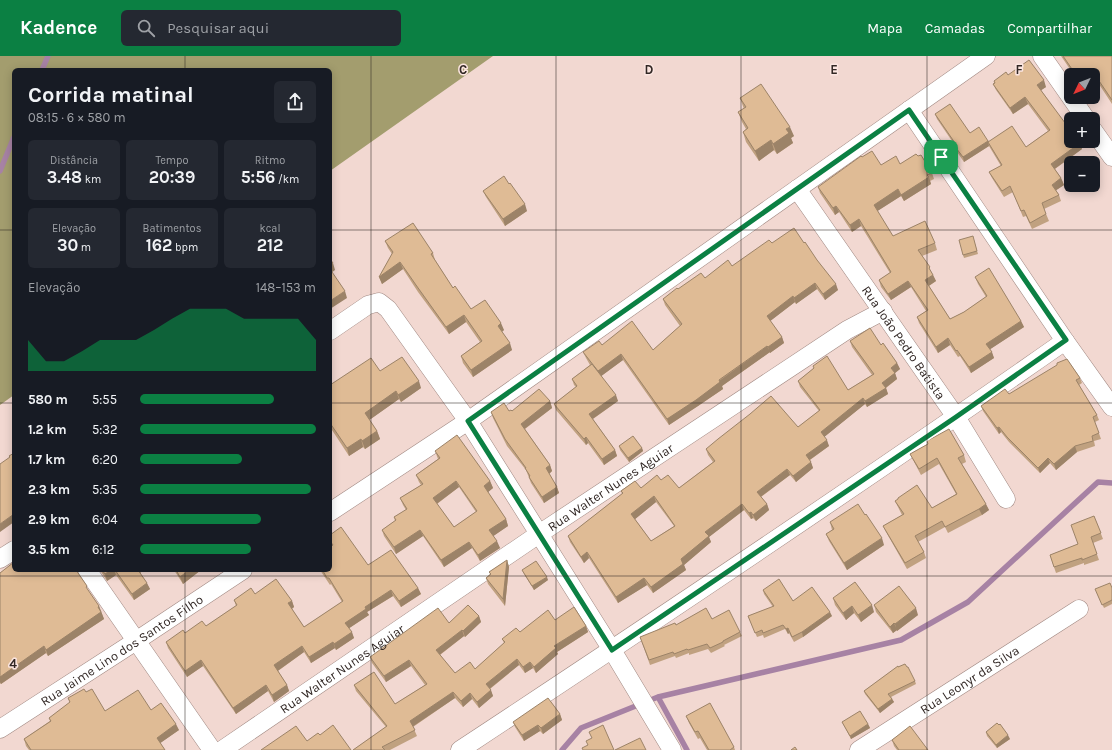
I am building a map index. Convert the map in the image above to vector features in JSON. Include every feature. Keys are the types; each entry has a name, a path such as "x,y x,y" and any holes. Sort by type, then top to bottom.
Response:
{"street":[{"path":"332,511 468,421 986,56"},
{"path":"1042,56 1081,112"},
{"path":"909,110 1112,407"},
{"path":"1100,140 1112,157"},
{"name":"Rua João Pedro Batista","path":"797,189 956,417 1006,499"},
{"path":"332,330 368,305 379,302 388,308 468,421 612,650 672,750"},
{"name":"Rua Walter Nunes Aguiar","path":"222,750 539,534 848,330 883,311"},
{"path":"460,750 612,650 956,417 1066,340"},
{"path":"0,559 12,551"},
{"path":"88,572 212,750"},
{"name":"Rua Jaime Lino dos Santos Filho","path":"0,729 240,572"},
{"name":"Rua Leonyr da Silva","path":"859,750 1079,609"}],"shaded area":[{"path":"0,56 493,56 332,170 332,68 12,68 12,396 0,405"}],"building":[{"path":"1063,56 1112,56 1112,100 1100,82 1100,68 1071,68"},
{"path":"1029,60 1044,80 1037,85 1064,122 1064,148 1073,148 1051,164 1061,178 1052,185 1059,195 1042,203 1046,214 1030,223 1024,210 1021,211 1010,186 1002,191 989,172 1002,165 988,142 1012,126 1026,147 1050,130 1025,97 1010,108 993,84 995,83 994,81 1006,72 1008,75"},
{"path":"761,84 790,127 786,129 789,133 773,144 771,140 755,151 743,132 748,128 738,112 746,107 740,98"},
{"path":"950,104 970,133 979,127 988,141 963,157 953,144 955,143 935,114"},
{"path":"872,151 881,165 896,156 900,164 916,154 918,156 921,155 932,173 927,175 929,177 901,195 898,189 874,205 893,236 925,221 935,243 918,250 930,267 929,268 933,275 925,280 950,319 964,312 987,296 975,277 989,268 1021,321 986,344 992,352 969,367 948,338 936,347 917,317 928,310 908,281 888,294 879,280 891,272 859,219 850,225 836,206 833,208 818,187 861,156 862,157"},
{"path":"504,176 525,204 503,219 483,191"},
{"path":"413,223 433,253 431,254 453,288 455,286 471,309 485,300 501,323 498,326 510,343 471,370 461,356 482,341 464,315 446,327 400,262 379,277 393,252 385,241"},
{"path":"794,228 836,284 823,294 815,283 794,298 793,296 767,316 782,337 719,380 720,382 696,400 667,419 621,354 598,371 583,352 599,341 602,345 632,321 653,350 682,324 663,299 701,273 705,278 728,260 732,266 769,240 772,243"},
{"path":"973,236 977,251 963,255 959,240"},
{"path":"332,272 345,291 332,300"},
{"path":"870,328 881,345 883,343 897,363 891,368 895,373 882,383 886,388 865,401 863,398 821,432 827,440 806,455 811,462 793,476 787,469 757,492 767,504 753,515 751,512 749,513 742,504 705,532 709,536 681,559 683,564 651,587 644,578 616,597 587,552 581,557 568,536 623,493 621,491 635,481 641,488 657,475 661,480 668,475 679,488 715,461 706,449 771,396 798,427 820,410 798,381 814,368 813,366 827,356 848,390 874,374 850,341","holes":["654,496 675,526 651,541 631,514"]},
{"path":"402,357 419,381 398,395 396,391 365,413 377,431 362,441 361,439 347,448 332,426 332,384 371,358 380,371"},
{"path":"1067,359 1080,378 1076,380 1097,415 1093,417 1099,433 1092,436 1093,441 1075,446 1054,464 1048,458 1038,468 999,427 997,428 981,406 1005,389 1009,394 1057,365 1057,363"},
{"path":"592,364 616,395 589,414 615,450 602,459 586,437 584,439 554,404 577,386 572,379"},
{"path":"539,389 550,401 521,424 550,465 546,468 557,487 542,497 529,477 530,476 526,468 505,439 491,412 504,403 509,411 512,411"},
{"path":"949,429 964,455 958,458 986,504 945,527 942,521 915,536 924,552 905,563 883,526 904,514 895,501 917,485 932,508 957,494 937,458 919,469 910,454 928,444 927,441"},
{"path":"457,435 490,481 484,486 506,519 489,530 497,541 478,555 469,542 441,560 420,530 394,547 382,530 396,520 394,517 407,509 400,498 423,484 416,475 440,458 435,451","holes":["456,481 477,511 454,527 433,498"]},
{"path":"633,436 642,448 628,458 619,446"},
{"path":"12,454 12,515 0,524 0,464 10,457 9,456"},
{"path":"858,504 882,538 844,563 826,534 834,529 830,522"},
{"path":"1094,516 1101,533 1091,537 1097,554 1082,560 1082,558 1054,567 1050,555 1078,544 1071,525"},
{"path":"341,527 368,565 391,550 418,588 399,601 391,590 365,607 366,609 345,623 352,632 334,644 333,642 309,657 302,646 274,665 287,685 272,695 266,685 233,708 201,660 185,671 166,642 183,630 185,633 202,621 206,626 237,605 234,600 251,588 255,594 276,579 292,601 288,603 304,627 343,601 324,572 332,572 332,534"},
{"path":"507,560 503,599 486,578 491,574 489,572"},
{"path":"536,561 547,577 532,586 522,570"},
{"path":"12,564 12,572 77,572 99,606 98,607 101,612 46,650 44,646 0,677 0,573"},
{"path":"116,572 139,572 147,583 132,594"},
{"path":"177,572 186,572 180,577"},
{"path":"779,579 793,601 812,587 830,612 802,632 792,637 788,628 786,629 783,625 763,633 762,630 755,633 748,616 774,606 763,590"},
{"path":"855,582 872,605 858,615 852,606 843,613 833,598"},
{"path":"1110,583 1112,588 1112,600 1102,605 1095,589"},
{"path":"899,586 916,608 890,627 874,605"},
{"path":"468,605 479,616 463,631 462,630 436,650 455,673 470,662 475,669 505,642 502,639 516,628 520,632 548,610 555,620 574,607 586,626 554,646 556,648 534,667 530,662 523,667 517,659 486,684 491,690 477,702 470,693 461,701 453,692 410,721 415,730 382,747 385,750 353,750 387,726 354,685 374,672 395,704 427,684 409,660 384,676 370,657 438,608 449,623"},
{"path":"706,608 712,619 729,610 740,632 710,648 707,644 674,654 673,652 649,660 640,637 675,623 676,625"},
{"path":"905,664 915,681 888,694 892,699 878,709 864,691 898,666"},
{"path":"84,689 86,692 92,689 105,711 138,690 151,710 161,703 176,724 157,738 165,750 31,750 24,739 51,721 49,718 70,702 68,698"},
{"path":"548,698 560,714 541,728 538,725 522,735 513,722"},
{"path":"710,703 734,747 730,750 709,750 698,731 695,732 686,716"},
{"path":"860,711 868,724 850,736 842,722"},
{"path":"997,723 999,725 1000,724 1008,735 996,745 986,732"},
{"path":"333,725 351,750 261,750 296,726 307,741 318,733 320,735"},
{"path":"603,725 614,750 583,750 582,748 588,745 586,741 592,738 589,732"},
{"path":"910,726 928,750 899,750 892,740"},
{"path":"640,738 646,750 615,750"}],"waterway":[{"path":"43,68 48,56"},
{"path":"0,171 12,142"},
{"path":"562,750 581,728 658,697 901,640 968,602 1098,482 1112,483"},
{"path":"658,697 687,750"}],"route":[{"path":"909,110 941,157 1066,340 956,417 612,650 468,421 909,110"}]}
